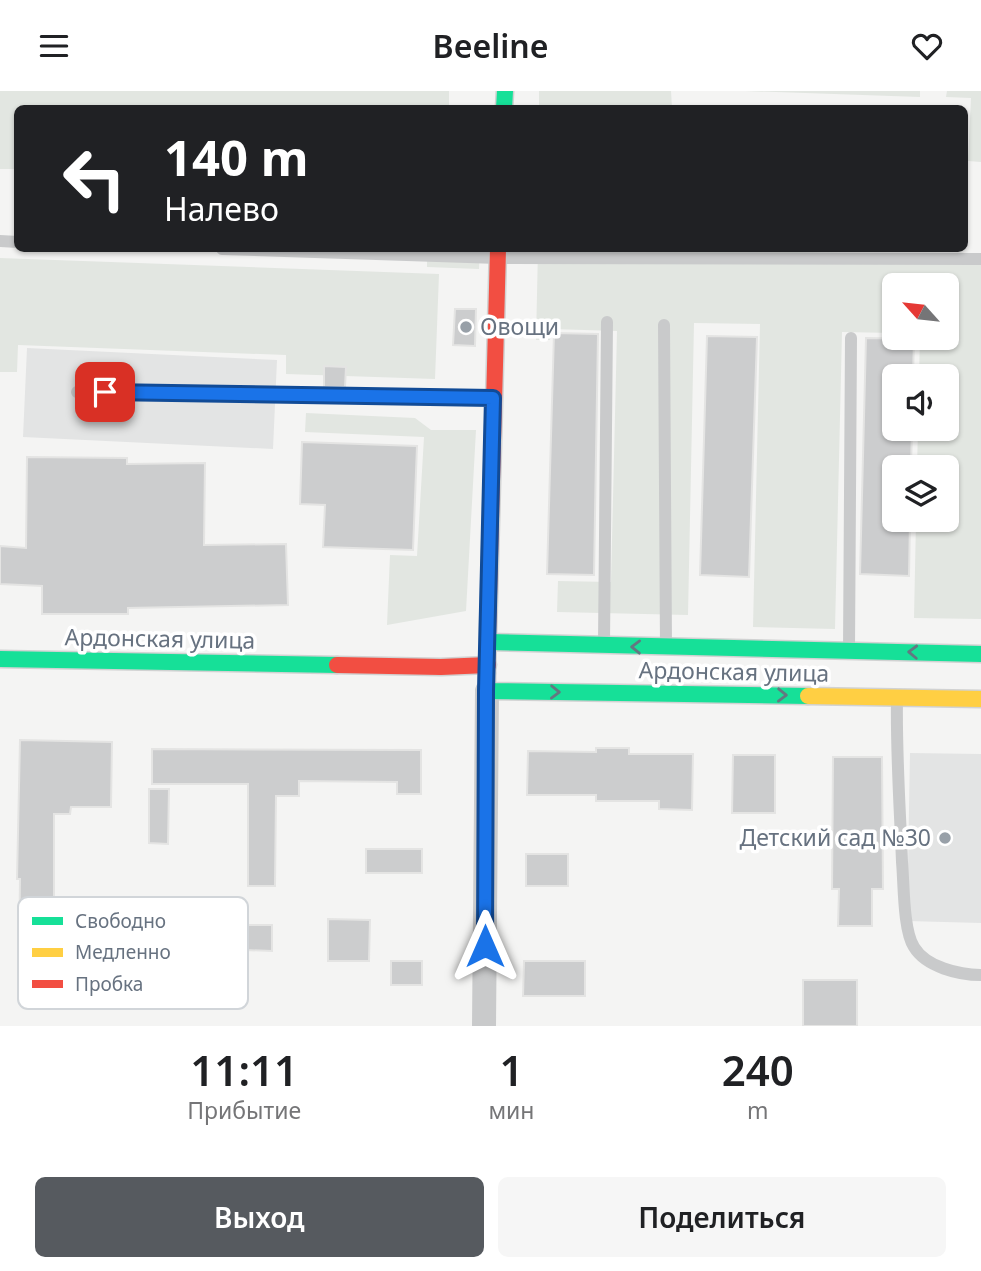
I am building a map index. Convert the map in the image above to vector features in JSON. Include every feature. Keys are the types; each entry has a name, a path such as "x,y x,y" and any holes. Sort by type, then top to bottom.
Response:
{"street":[{"path":"484,1026 486,691 498,253"},
{"name":"Ардонская улица","path":"489,642 981,654"},
{"name":"Ардонская улица","path":"0,659 441,667 488,665"},
{"name":"Ардонская улица","path":"486,691 981,699"}],"lane":[{"path":"429,252 981,259"},
{"path":"604,646 607,322"},
{"path":"664,325 666,647"},
{"path":"849,650 851,338"},
{"path":"77,392 493,398"},
{"path":"897,697 896,743 905,908 912,945 926,962 981,975"}],"shaded area":[{"path":"0,91 449,91 449,105 14,105 14,169 0,169"},
{"path":"539,91 671,91 672,105 539,105"},
{"path":"745,91 920,91 920,97"},
{"path":"947,91 981,91 981,162 968,161 971,98 946,97"},
{"path":"427,252 480,252 479,269 427,267"},
{"path":"538,252 796,252 981,256 981,619 914,618 916,532 959,532 959,455 917,455 918,441 959,441 959,364 919,364 920,350 959,350 959,273 882,273 882,333 842,332 835,629 753,627 760,324 694,323 688,615 557,612 558,581 611,582 617,331 551,329 550,340 536,340"},
{"path":"0,258 439,274 435,379 286,374 286,355 18,345 17,372 0,372"},
{"path":"27,348 277,360 273,449 23,437"},
{"path":"306,413 415,418 431,430 476,430 466,611 387,625 390,555 417,556 424,437 305,432"},
{"name":"Детский сад №30","path":"910,753 981,754 981,923 907,921"}],"building":[{"name":"Овощи","path":"455,309 476,309 475,346 453,345"},
{"path":"554,333 598,334 594,575 547,574"},
{"path":"707,336 757,337 749,577 700,575"},
{"path":"866,338 882,338 882,350 914,350 913,364 882,364 882,441 912,441 911,455 882,455 882,532 910,532 909,576 860,574"},
{"path":"324,366 346,367 345,387 324,387"},
{"path":"302,442 417,446 413,550 323,547 325,505 300,504"},
{"path":"27,457 127,458 127,464 205,463 204,545 286,544 288,605 128,608 128,614 42,614 42,586 0,584 0,546 26,548"},
{"path":"20,740 112,742 111,807 71,807 70,814 54,814 54,897 20,897 20,879 17,879"},
{"path":"596,748 629,748 629,754 693,754 692,810 659,809 659,801 596,801 596,795 527,795 528,751 596,752"},
{"path":"152,749 421,750 421,794 397,794 397,782 299,781 299,796 276,796 275,886 248,886 248,784 152,784"},
{"path":"733,755 775,755 775,813 732,813"},
{"path":"833,757 882,757 883,889 872,889 872,926 838,926 839,889 832,889"},
{"path":"149,789 169,789 168,844 149,843"},
{"path":"366,849 422,849 422,873 366,873"},
{"path":"526,854 568,854 568,886 526,886"},
{"path":"328,919 370,920 369,961 328,961"},
{"path":"248,925 272,925 272,951 248,950"},
{"path":"391,961 422,961 422,985 391,985"},
{"path":"524,961 585,961 585,996 523,996"},
{"path":"803,980 857,980 857,1026 803,1026"}],"traffic: fast":[{"path":"504,105 505,91"},
{"path":"489,642 981,654"},
{"path":"0,659 337,665"},
{"path":"487,673 487,691 808,696"}],"traffic: slow":[{"path":"808,696 981,699"}],"traffic: jam":[{"path":"487,673 498,252"},
{"path":"337,665 488,665"}],"place":[{"name":"Овощи","path":"466,327"},
{"name":"Детский сад №30","path":"945,838"}],"route":[{"path":"105,392 493,398 486,691 485,946"}]}
